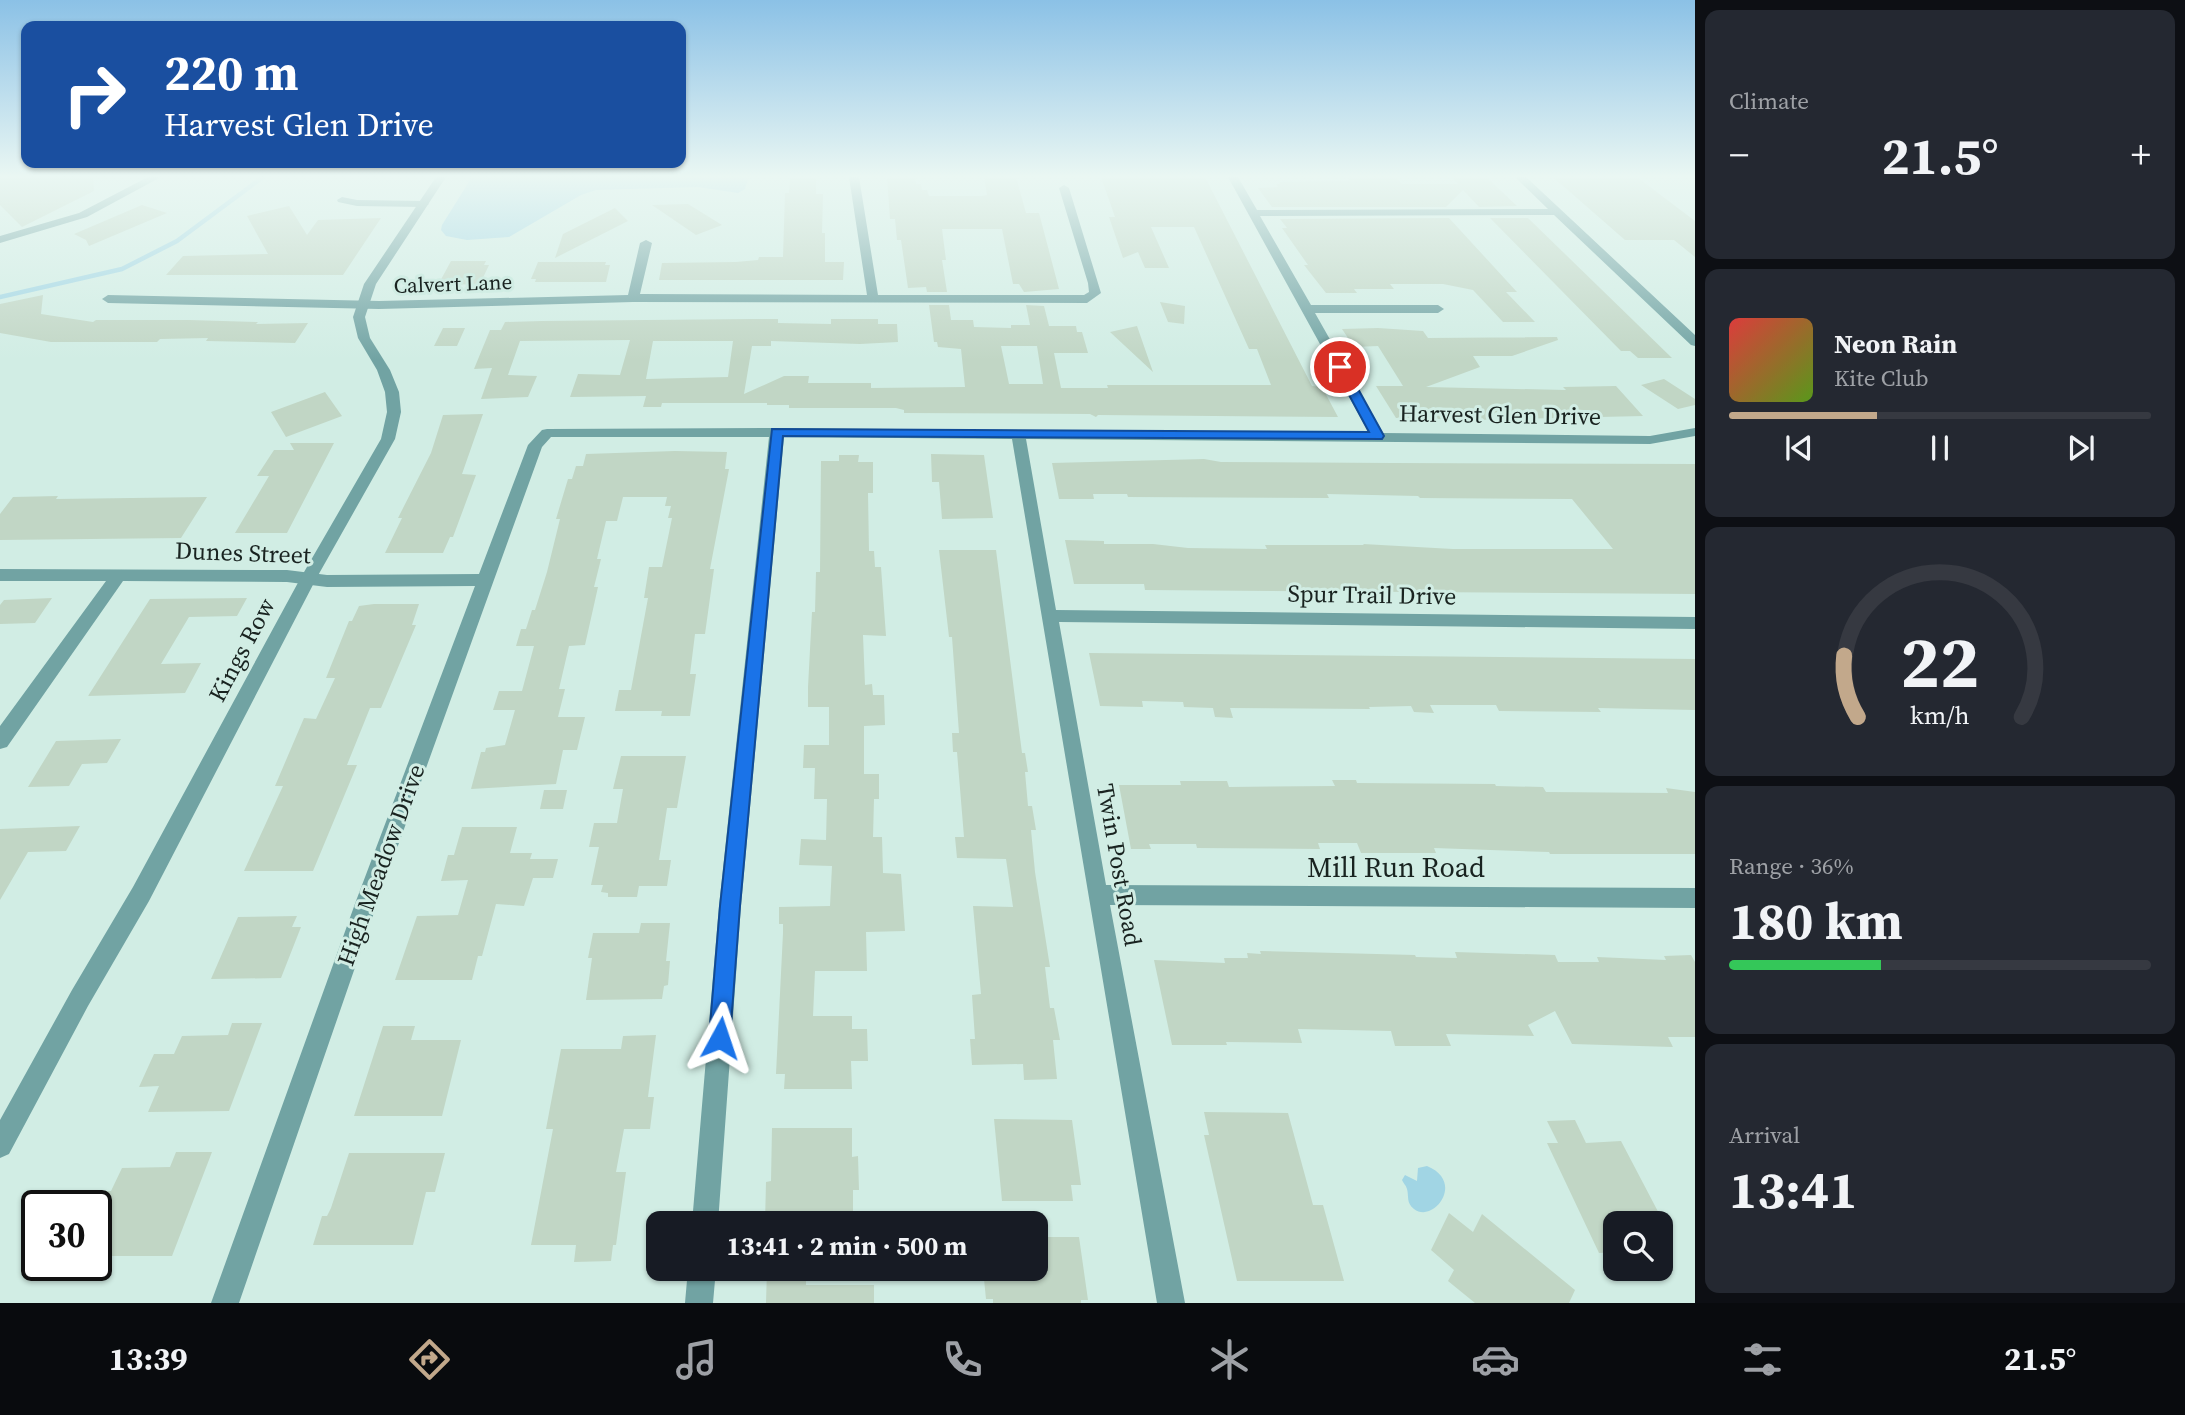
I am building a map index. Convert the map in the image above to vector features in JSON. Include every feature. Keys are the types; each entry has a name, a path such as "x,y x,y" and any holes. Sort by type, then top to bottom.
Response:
{"street":[{"path":"360,304 401,238"},
{"path":"864,238 873,298"},
{"name":"Calvert Lane","path":"108,299 360,304 633,298 1092,297 1094,283 1080,238"},
{"path":"1267,238 1378,436"},
{"path":"1584,238 1695,342"},
{"path":"633,298 646,243"},
{"name":"Kings Row","path":"0,1145 141,894 308,579 382,451 391,429 394,407 391,387 360,334 360,304"},
{"path":"1307,309 1438,309"},
{"name":"Harvest Glen Drive","path":"547,433 567,430 1650,440 1695,432"},
{"path":"706,1211 731,893 777,432"},
{"name":"High Meadow Drive","path":"225,1303 367,901 485,580 535,445 547,433"},
{"name":"Twin Post Road","path":"1018,435 1171,1303"},
{"name":"Dunes Street","path":"0,575 287,576 327,581 485,580"},
{"path":"0,741 119,575"},
{"name":"Spur Trail Drive","path":"1048,616 1695,623"},
{"name":"Mill Run Road","path":"1097,895 1695,898"},
{"path":"699,1303 701,1281"}],"water":[{"path":"455,238 498,238 467,240"},
{"path":"1427,1166 1438,1173 1444,1182 1445,1191 1437,1206 1422,1212 1410,1204 1402,1180 1405,1175 1417,1181 1418,1168"}],"building":[{"path":"82,238 108,238 89,246"},
{"path":"259,238 368,238 343,275 166,275 183,256 268,254"},
{"path":"562,238 595,238 555,258"},
{"path":"784,238 825,238 825,262 844,262 843,280 659,280 662,263 736,262 758,260 759,257 783,257"},
{"path":"897,238 943,238 946,260 942,260 947,292 927,292 926,287 908,288 901,240"},
{"path":"1004,238 1046,238 1059,289 1024,292 1019,284 1013,284"},
{"path":"1116,238 1156,238 1169,268 1145,268 1138,252 1123,258"},
{"path":"1199,238 1236,238 1312,386 1322,387 1338,417 1096,417 1090,414 904,413 904,410 896,408 789,408 789,405 767,403 662,403 661,407 643,407 646,396 570,397 578,374 620,375 630,340 520,341 508,375 537,376 528,397 481,399 492,368 474,369 490,330 501,330 505,322 778,319 778,323 831,324 831,319 878,319 878,324 897,324 898,342 860,344 771,341 771,346 752,346 744,394 784,376 809,376 808,383 871,383 871,388 965,387 961,349 938,347 937,342 934,342 929,305 949,305 951,320 973,320 974,327 1011,328 1011,325 1030,325 1026,305 1044,306 1049,326 1076,326 1077,332 1082,332 1088,353 1054,353 1061,388 1108,388 1107,385 1271,385 1257,349 1249,349","holes":["653,341 733,341 728,377 646,379","1001,346 1037,346 1043,384 1009,384"]},
{"path":"1289,238 1467,238 1517,292 1506,292 1535,322 1503,322 1473,290 1443,284 1390,284 1394,289 1354,289 1357,293 1326,293 1304,265 1308,265"},
{"path":"1510,238 1548,238 1672,358 1638,358 1630,351 1621,351"},
{"path":"1622,238 1695,238 1695,257 1674,240"},
{"path":"451,261 486,261 484,265 489,265 480,284 438,285"},
{"path":"538,262 606,262 605,265 610,265 606,282 535,282 536,279 531,279"},
{"path":"43,295 41,314 93,322 189,320 258,322 256,324 308,323 295,343 206,341 208,338 160,339 157,342 51,342 0,333 0,304"},
{"path":"1160,302 1185,306 1184,324 1168,322"},
{"path":"1137,326 1153,372 1110,332"},
{"path":"443,328 465,328 457,346 434,346"},
{"path":"1342,329 1423,331 1428,338 1557,337 1558,340 1512,356 1473,356 1480,367 1426,387 1566,390 1563,387 1616,386 1643,416 1474,420 1396,418 1376,386 1403,386 1378,346 1354,347"},
{"path":"1664,379 1695,399 1695,405 1678,409 1641,385"},
{"path":"325,392 342,416 286,437 271,412"},
{"path":"483,414 462,474 476,475 453,537 450,537 443,553 385,553 402,518 398,518 431,453 443,415"},
{"path":"290,443 334,443 287,533 235,533 269,476 257,476 274,450 294,450"},
{"path":"727,452 725,469 729,469 710,569 714,569 705,634 695,634 690,674 696,674 690,716 661,716 662,711 615,711 619,690 631,690 648,598 644,598 649,567 662,567 672,518 668,518 671,506 665,506 667,497 623,497 617,521 606,521 597,559 601,559 594,587 598,587 585,645 569,646 559,689 565,689 558,717 585,717 577,750 563,750 556,784 471,789 481,752 485,752 486,748 505,745 515,710 493,710 499,691 522,691 534,646 516,646 521,629 526,629 532,610 535,610 547,572 560,519 556,519 568,479 572,479 576,466 583,466 586,454"},
{"path":"931,454 984,455 993,518 942,519 939,482 932,482"},
{"path":"839,455 859,455 858,462 873,462 873,493 868,493 869,551 874,551 875,567 881,567 886,636 863,635 865,685 872,684 873,695 884,695 885,725 864,726 864,774 879,774 879,799 874,799 873,837 882,837 883,873 901,874 905,931 866,932 867,971 815,971 813,1016 852,1016 852,1029 867,1029 868,1061 851,1061 852,1089 784,1089 785,1074 776,1074 783,933 783,924 779,924 779,907 830,906 832,866 799,865 801,839 826,840 827,799 814,799 815,768 803,768 804,745 829,745 829,707 808,707 808,687 816,572 820,572 821,461 839,461"},
{"path":"1204,459 1221,462 1695,464 1695,594 1145,590 1144,584 1074,584 1065,540 1188,548 1267,549 1265,545 1363,544 1453,549 1613,549 1572,499 1420,498 1327,494 1329,498 1128,497 1127,494 1093,494 1094,499 1059,499 1052,463"},
{"path":"58,496 56,499 207,497 181,538 0,540 0,514 13,497"},
{"path":"939,550 996,550 1022,753 1025,753 1028,772 1025,772 1028,806 1032,806 1036,830 1031,830 1035,872 1050,967 1045,967 1050,1008 1054,1008 1060,1040 1053,1040 1057,1079 1024,1080 1023,1064 972,1065 970,1039 975,1039 972,995 981,994 973,906 1013,907 1006,859 957,858 955,837 964,837 957,752 953,752 952,733 959,733 952,637 949,637"},
{"path":"52,598 35,623 0,624 0,605 4,600"},
{"path":"247,598 237,616 189,617 161,664 201,663 185,693 88,696 150,599"},
{"path":"419,604 412,625 416,625 381,708 370,708 347,765 357,765 313,871 244,871 283,786 275,786 304,718 316,719 335,678 326,678 349,621 352,621 359,606"},
{"path":"1089,653 1695,659 1695,710 1598,708 1601,712 1499,711 1496,705 1430,705 1434,713 1414,712 1411,706 1369,707 1370,709 1230,708 1233,718 1215,717 1213,708 1184,707 1183,702 1142,701 1143,707 1100,706"},
{"path":"121,739 107,763 82,764 69,786 28,787 56,741"},
{"path":"621,756 686,756 677,808 667,808 659,860 671,860 667,886 639,886 637,897 608,897 608,893 601,892 603,885 591,885 599,847 589,847 594,823 617,823 623,789 613,789"},
{"path":"1332,780 1356,780 1357,783 1495,784 1543,787 1546,792 1668,793 1666,788 1695,792 1695,854 1550,854 1434,848 1436,853 1361,853 1357,843 1318,843 1320,849 1197,848 1196,844 1149,844 1151,849 1131,849 1119,785 1181,785 1180,781 1227,781 1229,787 1335,786"},
{"path":"544,790 567,790 563,809 540,809"},
{"path":"80,826 66,851 28,852 0,900 0,829"},
{"path":"462,827 517,827 510,853 532,853 530,859 558,859 553,878 533,878 524,906 496,904 482,956 478,956 472,980 395,980 417,916 458,915 468,880 441,881 448,855 454,855"},
{"path":"297,916 292,927 301,927 281,978 211,979 238,917"},
{"path":"641,923 670,923 666,961 670,961 668,985 664,986 662,999 586,1000 592,958 588,958 593,933 639,933"},
{"path":"1260,951 1457,958 1455,952 1555,955 1558,962 1599,962 1597,957 1666,960 1664,956 1691,955 1695,962 1695,1037 1668,1037 1673,1047 1572,1044 1555,1011 1528,1025 1534,1036 1446,1034 1451,1046 1395,1046 1391,1031 1298,1029 1302,1043 1226,1042 1227,1045 1172,1045 1154,960 1225,963 1224,958 1248,958 1247,953 1261,954"},
{"path":"232,1023 262,1023 229,1111 148,1112 159,1086 139,1087 154,1054 174,1054 182,1036 228,1035"},
{"path":"383,1026 415,1026 411,1040 461,1040 442,1116 354,1116"},
{"path":"656,1035 648,1097 654,1097 650,1129 624,1129 616,1172 626,1172 616,1245 613,1245 611,1261 574,1262 576,1245 531,1245 553,1129 546,1129 561,1049 621,1049 623,1036"},
{"path":"1204,1112 1288,1113 1313,1205 1323,1205 1344,1281 1237,1281 1204,1135 1209,1135"},
{"path":"994,1119 1072,1120 1081,1185 1071,1185 1073,1201 1002,1201"},
{"path":"1575,1120 1586,1143 1621,1141 1658,1211 1603,1211 1603,1253 1599,1253 1547,1143 1558,1143 1547,1121"},
{"path":"772,1128 852,1128 852,1157 858,1156 859,1190 853,1190 853,1211 765,1211 766,1182 771,1181"},
{"path":"176,1152 212,1152 172,1256 112,1256 111,1190 122,1168 170,1167"},
{"path":"349,1153 445,1153 435,1192 426,1192 413,1245 313,1245 322,1216 327,1216 331,1208"},
{"path":"1449,1213 1473,1232 1482,1214 1575,1290 1569,1303 1475,1303 1448,1281 1454,1270 1431,1250"},
{"path":"1048,1237 1079,1237 1088,1300 1081,1300 1081,1303 993,1303 993,1299 986,1299 984,1281 1048,1281"},
{"path":"767,1281 806,1281 806,1285 874,1285 874,1303 766,1303"}],"waterway":[{"path":"0,297 122,269 181,238"}],"route":[{"path":"720,1038 730,906 777,432 1378,436 1340,367"}]}
